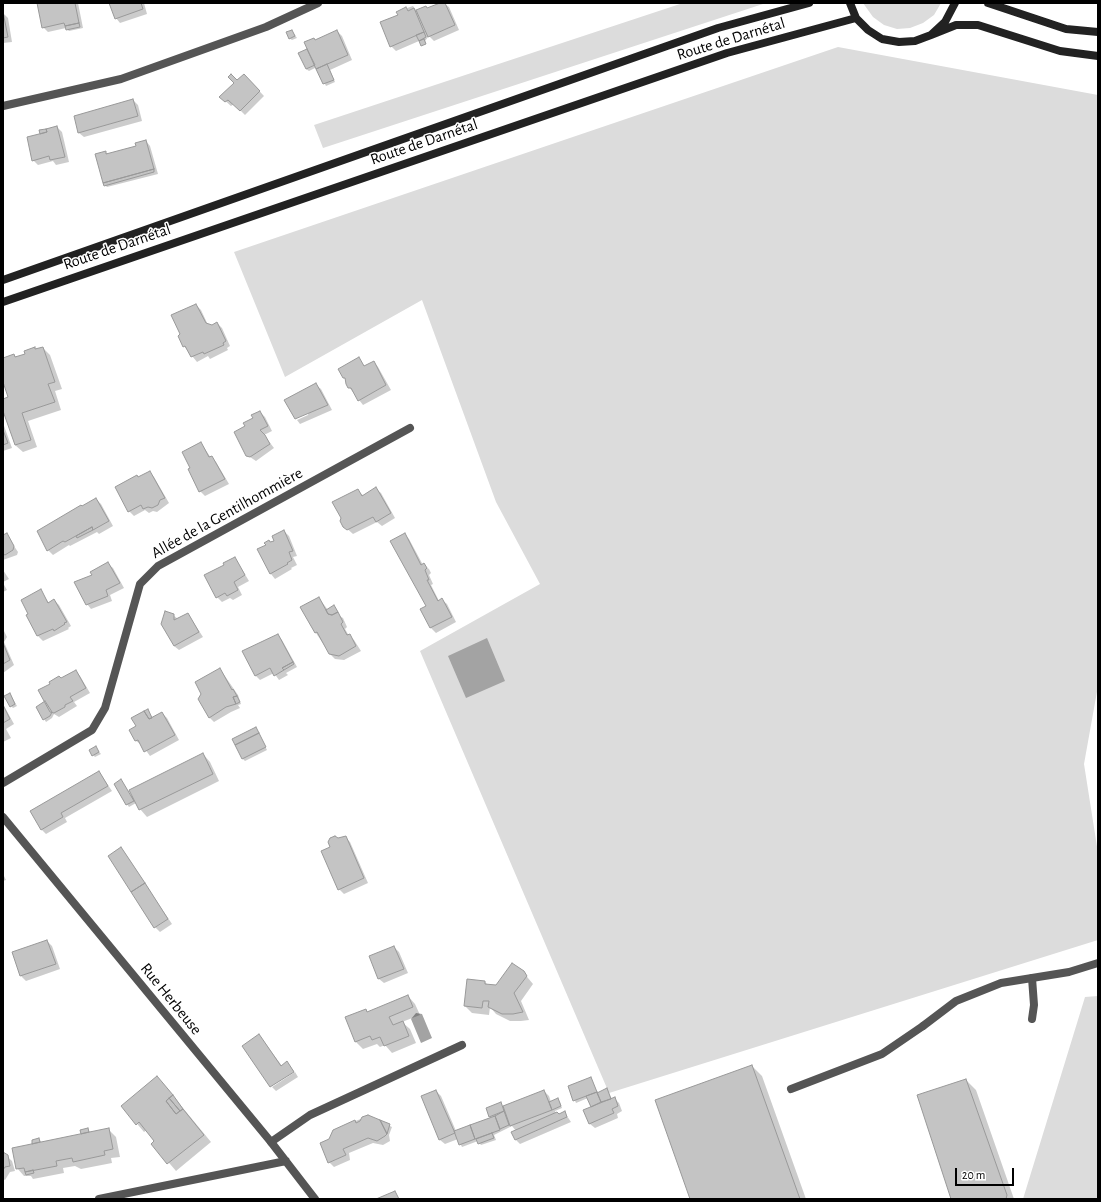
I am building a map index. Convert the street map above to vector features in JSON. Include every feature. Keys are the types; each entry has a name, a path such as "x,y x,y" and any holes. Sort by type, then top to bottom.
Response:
{"main road":[{"name":"Route de Darnétal","path":"3,280 718,28 809,3"},
{"path":"850,3 856,18 868,30 888,40 898,42 915,41 956,25 978,25 1060,51 1098,56"},
{"path":"931,34 945,22 955,3"},
{"path":"988,3 1066,29 1098,32"},
{"name":"Route de Darnétal","path":"3,302 726,53 856,18"}],"street":[{"path":"3,106 121,79 266,27 318,3"},
{"name":"Allée de la Gentilhommière","path":"3,783 92,730 105,708 140,584 158,566 410,428"},
{"name":"Rue Herbeuse","path":"3,817 271,1142 315,1199"},
{"path":"791,1089 882,1054 956,1001 1001,983 1069,972 1098,963"},
{"path":"1032,978 1034,1005 1032,1019"},
{"path":"271,1142 310,1115 462,1045"},
{"path":"99,1199 286,1161"}],"shaded area":[{"path":"683,3 766,3 323,148 314,125"},
{"path":"863,3 941,3 934,15 923,23 910,28 897,29 884,25 873,17"},
{"path":"838,47 1098,95 1098,686 1084,764 1098,853 1098,940 609,1093 420,651 540,584 496,502 422,300 285,377 234,252"},
{"path":"487,638 505,681 466,698 448,656"},
{"path":"1098,996 1098,1199 1023,1199 1085,997"},
{"path":"416,1013 422,1014 432,1038 421,1043 411,1019"}],"building":[{"path":"37,3 75,3 79,23 65,26 64,23 42,28"},
{"path":"109,3 141,3 143,9 115,19"},
{"path":"445,3 455,25 428,37 416,10"},
{"path":"406,7 408,11 414,8 424,32 390,47 380,22 398,15 396,12"},
{"path":"3,12 8,37 3,38"},
{"path":"79,23 80,27 66,30 65,26"},
{"path":"292,30 295,36 289,39 286,32"},
{"path":"337,30 348,55 316,69 304,42 314,38 315,40"},
{"path":"424,32 426,37 419,41 416,35"},
{"path":"424,39 426,44 421,46 419,41"},
{"path":"307,49 315,65 306,69 298,53"},
{"path":"327,64 334,80 323,84 316,69"},
{"path":"231,74 237,80 244,74 260,91 240,111 228,100 225,102 219,97 234,83 228,77"},
{"path":"133,99 138,116 78,133 74,116"},
{"path":"57,126 65,157 50,160 49,156 32,161 27,137 47,132 46,129"},
{"path":"46,129 47,132 40,134 39,130"},
{"path":"146,140 154,169 103,183 95,154 106,151 106,154 136,146 135,143"},
{"path":"154,169 154,172 104,186 103,183"},
{"path":"196,304 206,323 212,325 217,322 226,341 223,343 224,345 204,354 203,352 191,357 185,346 183,347 178,336 180,334 171,315"},
{"path":"35,347 35,349 43,347 55,382 48,384 55,402 22,413 31,440 15,445 3,411 3,399 8,397 3,382 3,358 14,354 15,357 25,354 24,351"},
{"path":"359,357 364,366 374,361 386,385 358,401 351,388 348,388 345,378 343,378 338,369"},
{"path":"316,383 328,405 295,419 284,400"},
{"path":"260,411 268,426 260,430 270,444 250,457 246,456 234,432 245,426 243,423 253,418 251,415"},
{"path":"3,430 8,443 3,445"},
{"path":"201,442 209,457 212,456 225,479 199,492 182,452"},
{"path":"150,471 165,498 160,500 158,505 152,508 148,507 143,509 141,505 128,512 115,487 137,475 138,477"},
{"path":"376,487 391,513 376,522 373,517 347,530 343,527 340,521 341,518 332,502 358,489 362,496"},
{"path":"96,498 109,521 93,530 92,527 65,542 63,541 47,551 37,531 81,505 82,506"},
{"path":"92,527 93,530 77,538 76,536"},
{"path":"284,530 293,551 289,552 292,560 287,563 288,564 270,574 257,549 266,545 264,543 269,540 270,542 274,541 272,536"},
{"path":"7,533 14,546 13,550 5,555 3,554 3,535"},
{"path":"405,533 421,565 424,563 427,568 425,570 429,580 427,580 438,601 442,598 452,617 430,628 420,609 426,606 390,541"},
{"path":"235,557 245,575 234,582 238,590 227,596 225,593 216,598 204,575 224,565 223,563"},
{"path":"108,562 120,583 106,590 108,596 86,605 74,582 92,575 90,572"},
{"path":"41,589 48,603 54,599 67,622 54,631 53,629 37,636 26,615 28,614 21,600"},
{"path":"319,597 328,614 332,615 338,612 343,622 341,624 347,635 350,634 356,646 339,656 329,654 317,632 315,633 300,607"},
{"path":"334,605 338,612 332,615 328,614 326,610"},
{"path":"165,611 174,614 174,620 188,613 199,632 174,646 161,624"},
{"path":"278,634 293,662 282,668 284,670 274,676 270,668 255,676 242,651"},
{"path":"3,643 10,660 3,664"},
{"path":"293,662 294,664 284,670 282,668"},
{"path":"220,668 237,696 233,697 236,704 226,707 209,718 198,699 201,694 195,682"},
{"path":"76,670 86,688 70,697 73,701 65,705 65,707 54,713 50,712 38,690 50,684 49,682 59,676 61,678"},
{"path":"10,693 15,704 10,707 4,696"},
{"path":"237,696 240,702 236,704 233,697"},
{"path":"45,701 52,712 50,716 43,720 36,707"},
{"path":"3,705 10,719 3,723"},
{"path":"148,709 152,718 149,719 144,711"},
{"path":"144,711 149,719 162,712 175,735 144,752 138,740 135,741 129,730 136,726 131,718"},
{"path":"256,727 259,733 235,745 232,739"},
{"path":"259,733 266,747 242,759 235,745"},
{"path":"96,746 99,752 92,756 89,750"},
{"path":"203,753 213,774 139,810 129,790"},
{"path":"99,771 108,786 61,813 63,817 41,830 30,811"},
{"path":"121,779 134,801 126,805 114,784"},
{"path":"335,836 338,838 346,836 364,878 338,890 321,851 330,847 328,842 330,838"},
{"path":"121,847 145,883 131,892 108,856"},
{"path":"145,883 168,919 154,928 131,892"},
{"path":"47,940 56,964 20,976 12,952"},
{"path":"394,946 404,969 378,979 369,956"},
{"path":"512,963 524,971 527,976 514,993 523,1012 502,1014 488,1007 489,1001 483,1001 482,1008 464,1006 467,979 485,981 485,984 496,985"},
{"path":"408,995 413,1007 389,1017 393,1025 403,1021 409,1036 384,1046 380,1037 372,1040 370,1036 355,1042 345,1017 366,1009 367,1012"},
{"path":"259,1034 281,1066 287,1061 294,1072 270,1087 242,1046"},
{"path":"752,1065 800,1199 690,1199 655,1100"},
{"path":"157,1076 173,1095 166,1101 176,1114 183,1109 204,1135 167,1164 151,1144 154,1141 139,1122 136,1125 121,1106"},
{"path":"591,1077 597,1092 573,1101 568,1086"},
{"path":"966,1079 1007,1195 1006,1199 951,1199 917,1095"},
{"path":"607,1088 611,1099 601,1102 597,1093"},
{"path":"436,1090 455,1133 439,1140 421,1096"},
{"path":"544,1090 552,1110 510,1126 503,1106"},
{"path":"597,1092 601,1102 591,1107 586,1096"},
{"path":"173,1095 183,1109 180,1111 169,1098"},
{"path":"615,1097 618,1106 612,1109 614,1113 589,1124 583,1110"},
{"path":"169,1098 180,1111 176,1114 166,1101"},
{"path":"558,1098 561,1106 552,1110 549,1102"},
{"path":"501,1102 504,1111 489,1117 486,1108"},
{"path":"504,1111 509,1125 500,1129 495,1116"},
{"path":"565,1111 567,1117 515,1140 511,1132 557,1112 559,1114"},
{"path":"368,1115 380,1120 387,1134 377,1141 368,1138 343,1149 346,1155 328,1163 320,1143 329,1139 333,1130 355,1120 356,1123 360,1121 362,1117"},
{"path":"495,1116 500,1130 475,1139 470,1125"},
{"path":"380,1120 390,1124 387,1134"},
{"path":"470,1125 475,1139 459,1145 454,1131"},
{"path":"88,1128 89,1132 81,1134 80,1130"},
{"path":"109,1128 113,1149 104,1151 105,1155 73,1162 72,1158 56,1161 57,1166 25,1172 24,1168 16,1169 12,1148"},
{"path":"492,1133 494,1138 478,1144 476,1139"},
{"path":"39,1138 40,1142 32,1144 32,1140"},
{"path":"3,1152 8,1155 10,1166 5,1167 3,1170"},
{"path":"33,1170 34,1173 26,1175 25,1172"},
{"path":"395,1191 399,1199 376,1199"}]}
